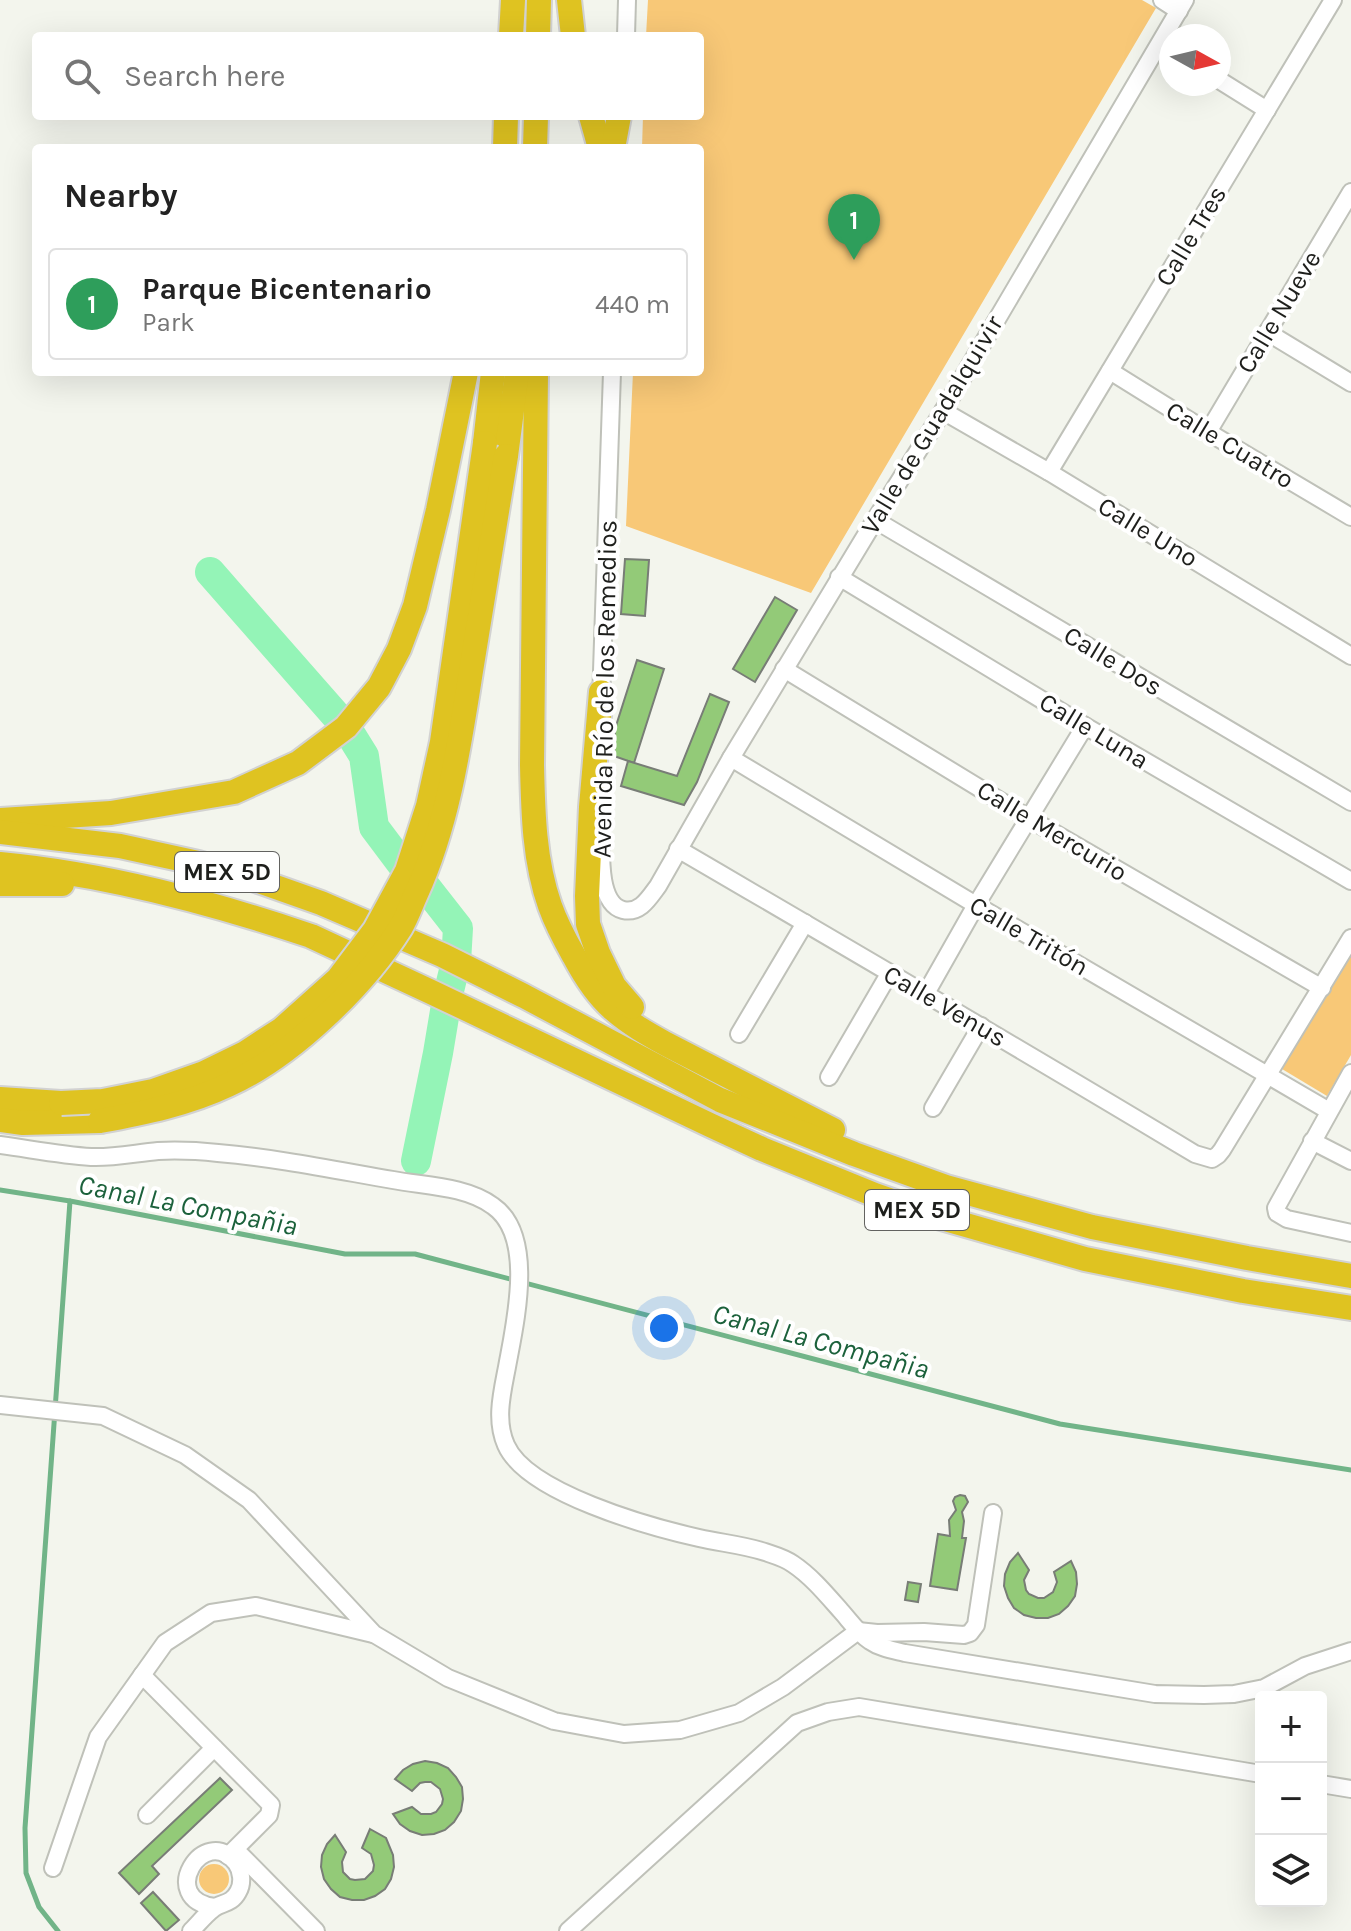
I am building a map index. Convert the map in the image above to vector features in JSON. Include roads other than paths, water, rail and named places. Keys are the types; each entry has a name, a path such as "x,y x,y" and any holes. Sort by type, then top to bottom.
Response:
{"highway":[{"path":"511,32 513,0"},
{"path":"538,32 539,0"},
{"path":"569,0 573,32"},
{"path":"535,144 536,120"},
{"path":"592,120 599,144"},
{"path":"614,144 620,120"},
{"path":"0,820 111,813 234,792 298,763 346,727 379,687 399,649 415,606 465,376"},
{"path":"0,1120 23,1123 100,1121 188,1101 228,1085 263,1067 314,1028 361,981 401,926 428,868 445,814 460,743 496,449 493,376"},
{"path":"0,1099 61,1103 103,1101 153,1091 204,1073 245,1053 282,1029 338,979 375,930 407,871 428,806 496,449 516,376"},
{"path":"536,376 533,811 549,904 564,939 584,974 612,1009 666,1044 946,1187"},
{"path":"601,692 591,807 588,924 614,986 666,1044"},
{"name":"MEX 5D","path":"0,832 120,846 198,863 321,903 442,955 720,1100 946,1187 1092,1227 1351,1276"},
{"name":"MEX 5D","path":"0,864 44,868 124,884 246,914 311,936 762,1149 938,1217 1085,1259 1243,1291 1351,1308"},
{"path":"0,884 124,884"}],"street":[{"path":"626,32 627,0"},
{"path":"1162,0 1182,5"},
{"name":"Calle Tres","path":"1049,472 1333,0"},
{"name":"Valle de Guadalquivir","path":"1175,24 1182,5"},
{"name":"Valle de Guadalquivir","path":"678,849 839,577 1159,57"},
{"path":"1231,88 1267,110"},
{"path":"621,120 621,144"},
{"name":"Calle Nueve","path":"1208,432 1351,192"},
{"path":"1267,332 1351,383"},
{"name":"Calle Cuatro","path":"1110,371 1351,517"},
{"name":"Avenida Río de los Remedios","path":"612,376 601,692 602,874 605,891 612,904 622,910 635,910 645,903 678,849"},
{"name":"Calle Uno","path":"943,411 1351,656"},
{"name":"Calle Dos","path":"875,520 1351,802"},
{"name":"Calle Luna","path":"839,577 1085,726 1351,881"},
{"name":"Calle Mercurio","path":"784,669 1030,819 1322,988"},
{"path":"925,995 1085,726"},
{"name":"Calle Tritón","path":"731,758 1329,1111"},
{"name":"Calle Venus","path":"678,849 1195,1154 1212,1159 1218,1155 1267,1075"},
{"path":"739,1034 805,923"},
{"path":"1267,1075 1351,938"},
{"path":"829,1077 889,974"},
{"path":"933,1108 981,1026"},
{"path":"1351,1073 1278,1202 1277,1213 1287,1219 1351,1233"},
{"path":"1312,1141 1351,1161"},
{"path":"0,1145 93,1157 160,1151 218,1153 292,1162 454,1190 481,1198 496,1208 515,1236 519,1278 500,1423 506,1447 523,1469 597,1507 699,1538 761,1550 791,1562 826,1594 858,1631 885,1648 1155,1694 1234,1694 1264,1688 1305,1666 1351,1651"},
{"path":"0,1405 103,1416 185,1455 249,1500 374,1634 448,1678 554,1721 624,1734 680,1730 739,1713 783,1687 858,1631 970,1633 976,1625 993,1513"},
{"path":"53,1868 98,1737 165,1643 211,1613 256,1606 374,1634"},
{"path":"142,1675 271,1805 269,1815 232,1852"},
{"path":"568,1931 797,1723 828,1712 859,1707 1255,1773"},
{"path":"147,1815 214,1748"},
{"path":"1327,1785 1351,1789"},
{"path":"191,1931 211,1919 232,1900 241,1885 239,1868 232,1852"},
{"path":"211,1919 206,1906 191,1895 187,1877 189,1868 202,1855 232,1852 316,1931"}],"waterway":[{"path":"210,572 346,727 364,756 374,827 407,871 422,882 458,928 456,962 416,1161"},
{"name":"Canal La Compañia","path":"0,1190 345,1254 415,1254 1060,1424 1351,1470"},
{"path":"58,1931 39,1907 26,1873 25,1828 70,1201"}],"place":[{"name":"Parque Bicentenario","path":"854,260"}]}
